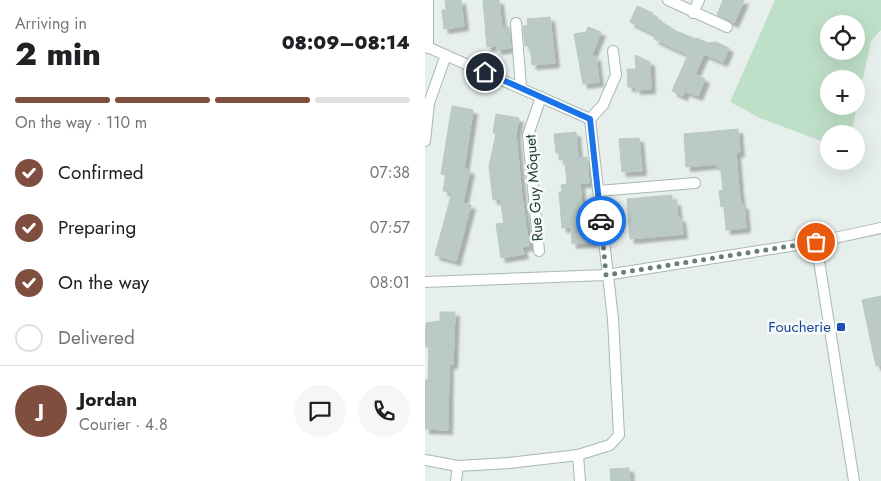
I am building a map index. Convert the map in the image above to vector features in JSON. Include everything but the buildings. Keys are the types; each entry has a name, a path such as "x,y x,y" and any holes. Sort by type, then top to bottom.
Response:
{"street":[{"path":"428,0 427,47 590,119"},
{"path":"668,0 727,28"},
{"path":"693,13 699,0"},
{"path":"516,23 521,88"},
{"path":"425,460 458,466 509,464 578,454 610,445 619,435 613,318 606,275 590,119 603,105 616,74 613,51"},
{"path":"425,141 429,103 446,55"},
{"name":"Rue Guy Môquet","path":"539,251 528,135 541,97"},
{"path":"598,191 695,183"},
{"path":"425,282 606,275 816,242 881,228"},
{"path":"816,242 854,481"},
{"path":"578,454 579,481"},
{"path":"456,481 458,466"}],"green space":[{"path":"775,0 881,0 881,30 871,41 865,70 820,70 820,115 855,115 853,125 820,125 820,141 760,118 730,102"}],"way so far":[{"path":"601,221 606,275 816,242"}],"place":[{"name":"Foucherie","path":"841,327"}],"route":[{"path":"485,72 590,119 601,221"}]}
